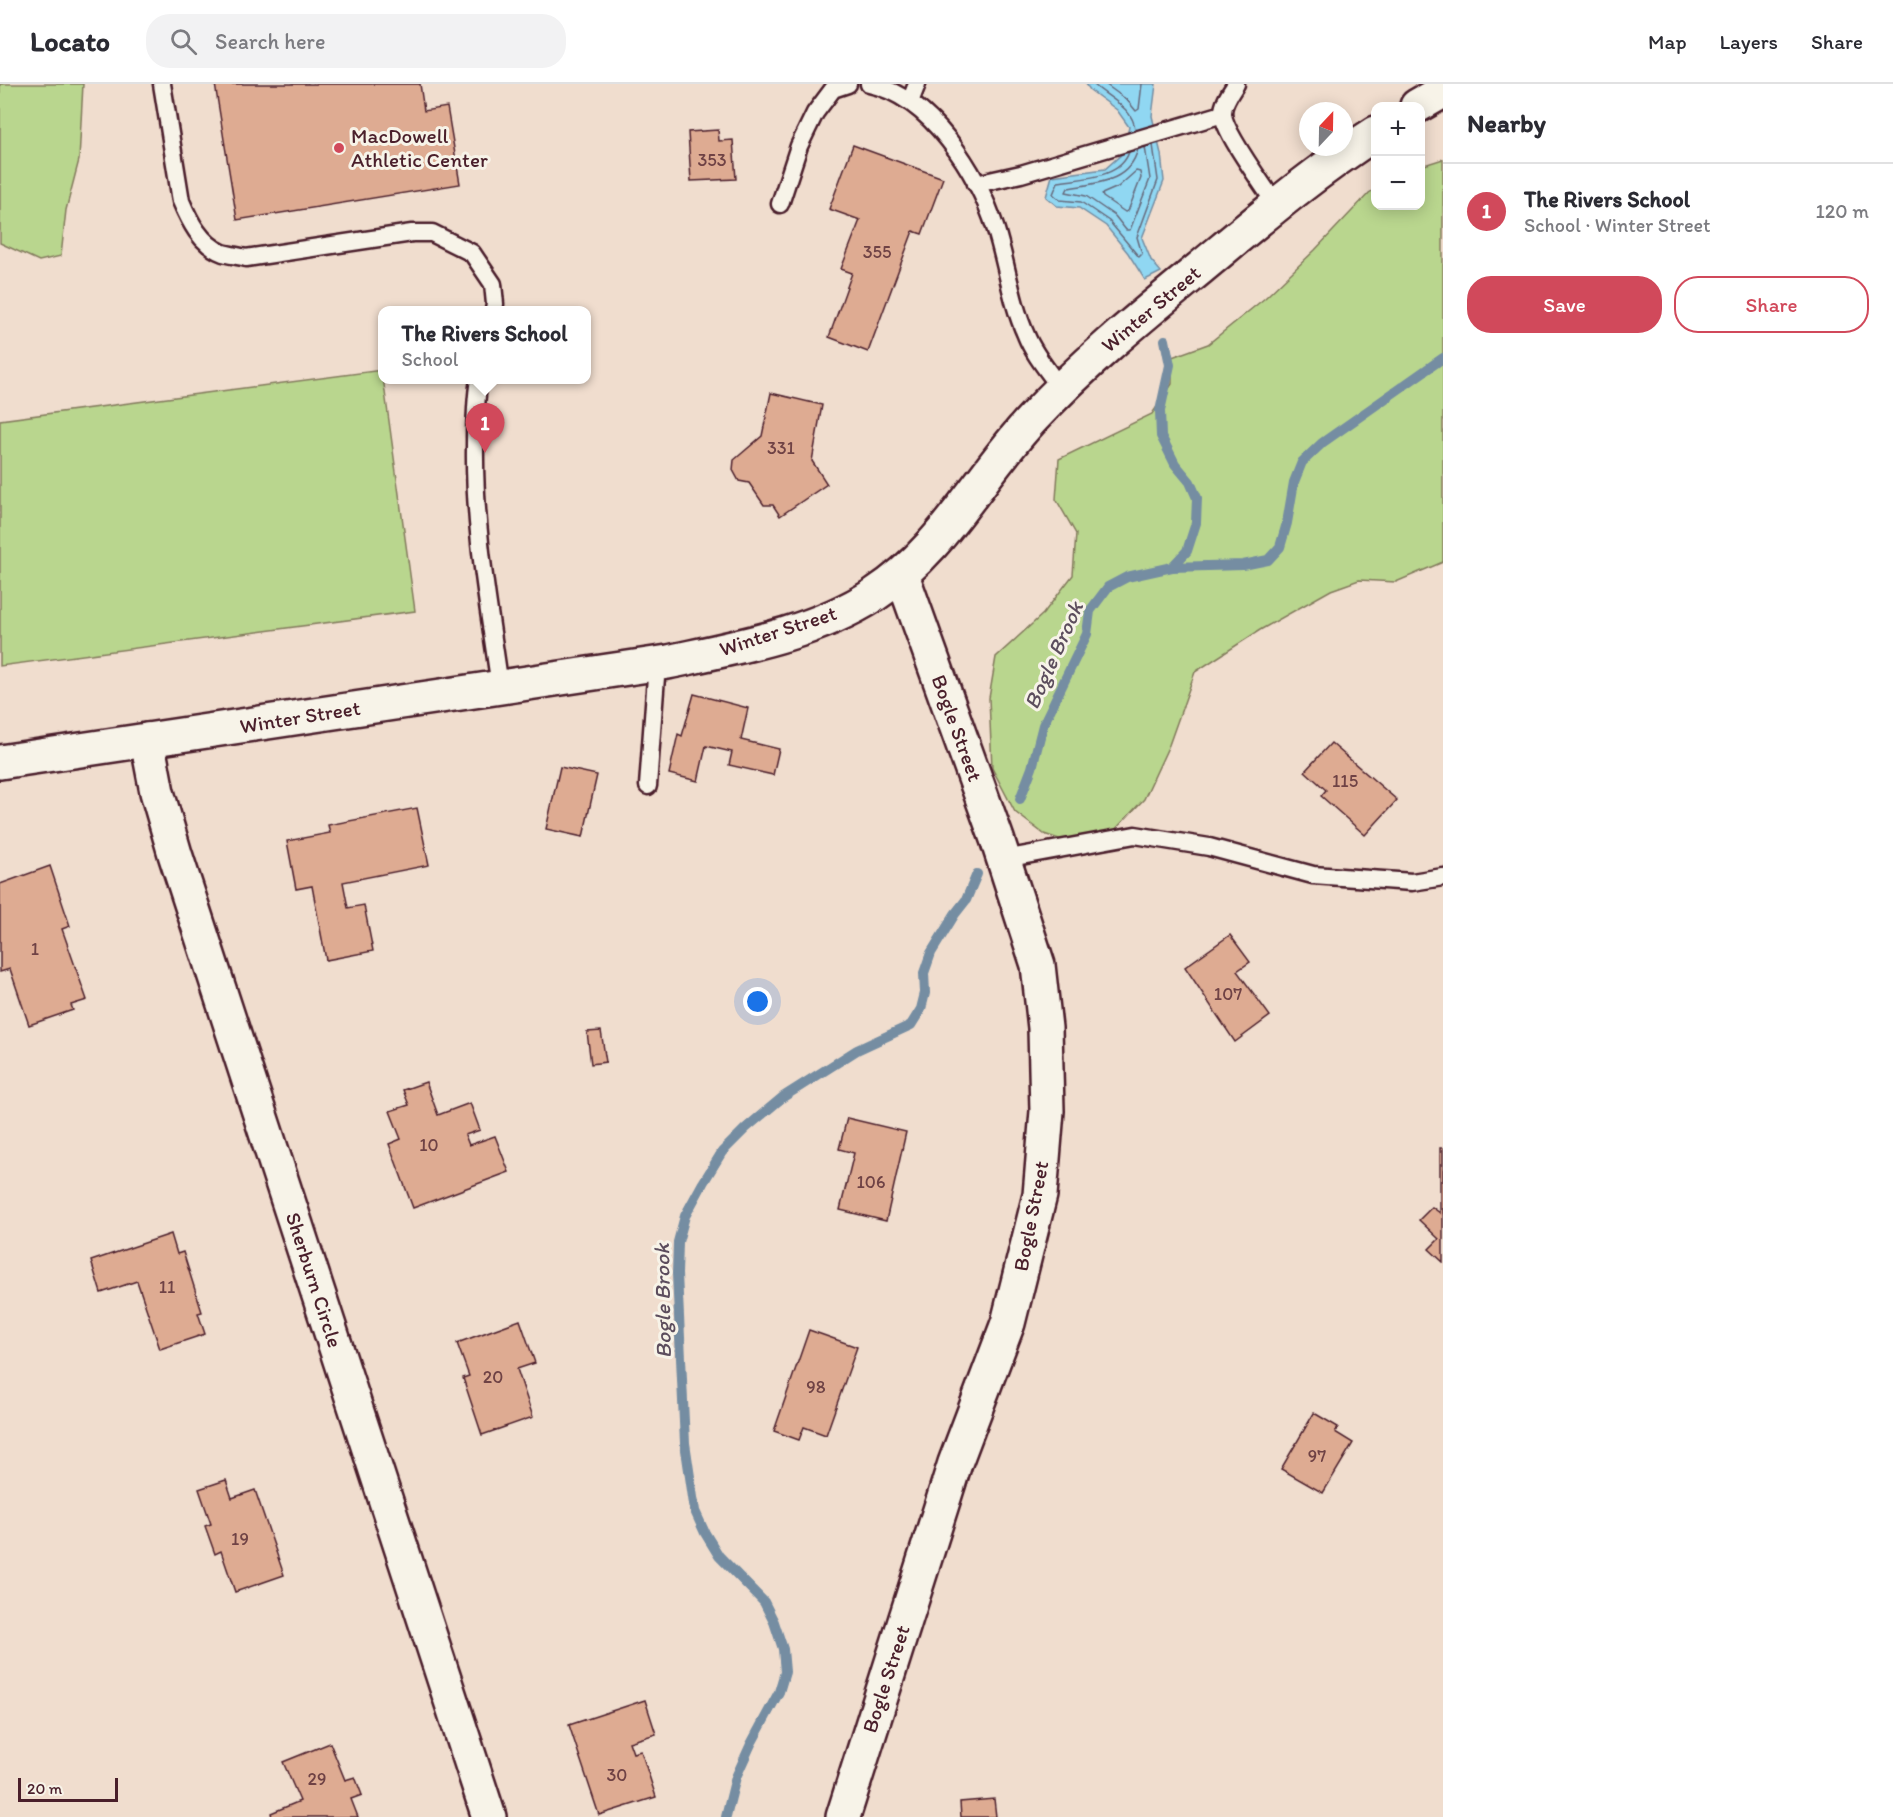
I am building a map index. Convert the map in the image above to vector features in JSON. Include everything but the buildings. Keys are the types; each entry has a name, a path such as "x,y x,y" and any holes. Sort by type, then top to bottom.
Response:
{"street":[{"path":"1424,102 1443,91"},
{"name":"Winter Street","path":"0,762 657,663 737,647 798,629 836,614 873,596 902,575 926,553 950,525 1003,452 1088,361 1276,205 1329,164 1371,136"},
{"name":"Bogle Street","path":"843,1817 955,1463 1008,1323 1040,1195 1047,1111 1045,1028 1038,965 1004,859 902,575"},
{"name":"Sherburn Circle","path":"147,740 157,792 175,854 489,1817"}],"lane":[{"path":"162,84 181,201 188,219 202,238 220,252 246,258 412,232 432,233 472,253 493,284 495,306"},
{"path":"780,204 799,146 815,113 833,89 848,84"},
{"path":"869,84 881,86 910,102 958,151 996,229 1016,309 1026,337 1060,389"},
{"path":"910,102 917,84"},
{"path":"1236,84 1228,96 1223,114 1230,133 1276,205"},
{"path":"976,184 1060,163 1223,114"},
{"path":"479,384 475,436 477,523 500,687"},
{"path":"648,786 657,663"},
{"path":"1004,859 1135,835 1209,847 1313,875 1412,882 1443,877"}],"green space":[{"path":"0,84 83,84 79,160 66,210 61,256 39,261 0,243"},
{"path":"1443,159 1443,562 1396,582 1359,580 1331,590 1260,630 1195,672 1169,745 1144,799 1095,851 1044,834 1015,812 992,768 989,698 996,657 1043,614 1073,575 1076,534 1056,499 1059,459 1152,414 1172,384 1172,357 1208,344 1265,298 1369,193 1371,192 1371,210 1425,210 1425,165"},
{"path":"378,371 378,384 384,384 415,611 0,666 0,420"}],"water":[{"path":"1086,84 1156,84 1152,116 1161,154 1164,181 1142,238 1151,260 1161,272 1145,280 1128,253 1106,226 1079,208 1057,206 1046,197 1052,176 1105,169 1123,153 1129,127 1117,110 1090,90"}],"waterway":[{"name":"Bogle Brook","path":"1020,799 1032,768 1043,725 1087,634 1090,611 1108,587 1127,577 1172,567 1187,551 1196,523 1197,498 1190,482 1175,464 1161,436 1160,411 1170,365 1165,340"},
{"path":"1172,567 1243,565 1268,560 1280,547 1294,482 1302,462 1322,443 1443,358"},
{"name":"Bogle Brook","path":"726,1817 736,1777 779,1692 785,1672 783,1649 764,1602 719,1556 695,1511 685,1443 677,1274 678,1242 685,1216 703,1183 722,1152 746,1128 783,1097 857,1050 911,1025 921,1009 925,993 924,973 931,953 966,900 977,874"}],"place":[{"name":"MacDowell Athletic Center","path":"339,148"},
{"name":"The Rivers School","path":"485,453"}]}
